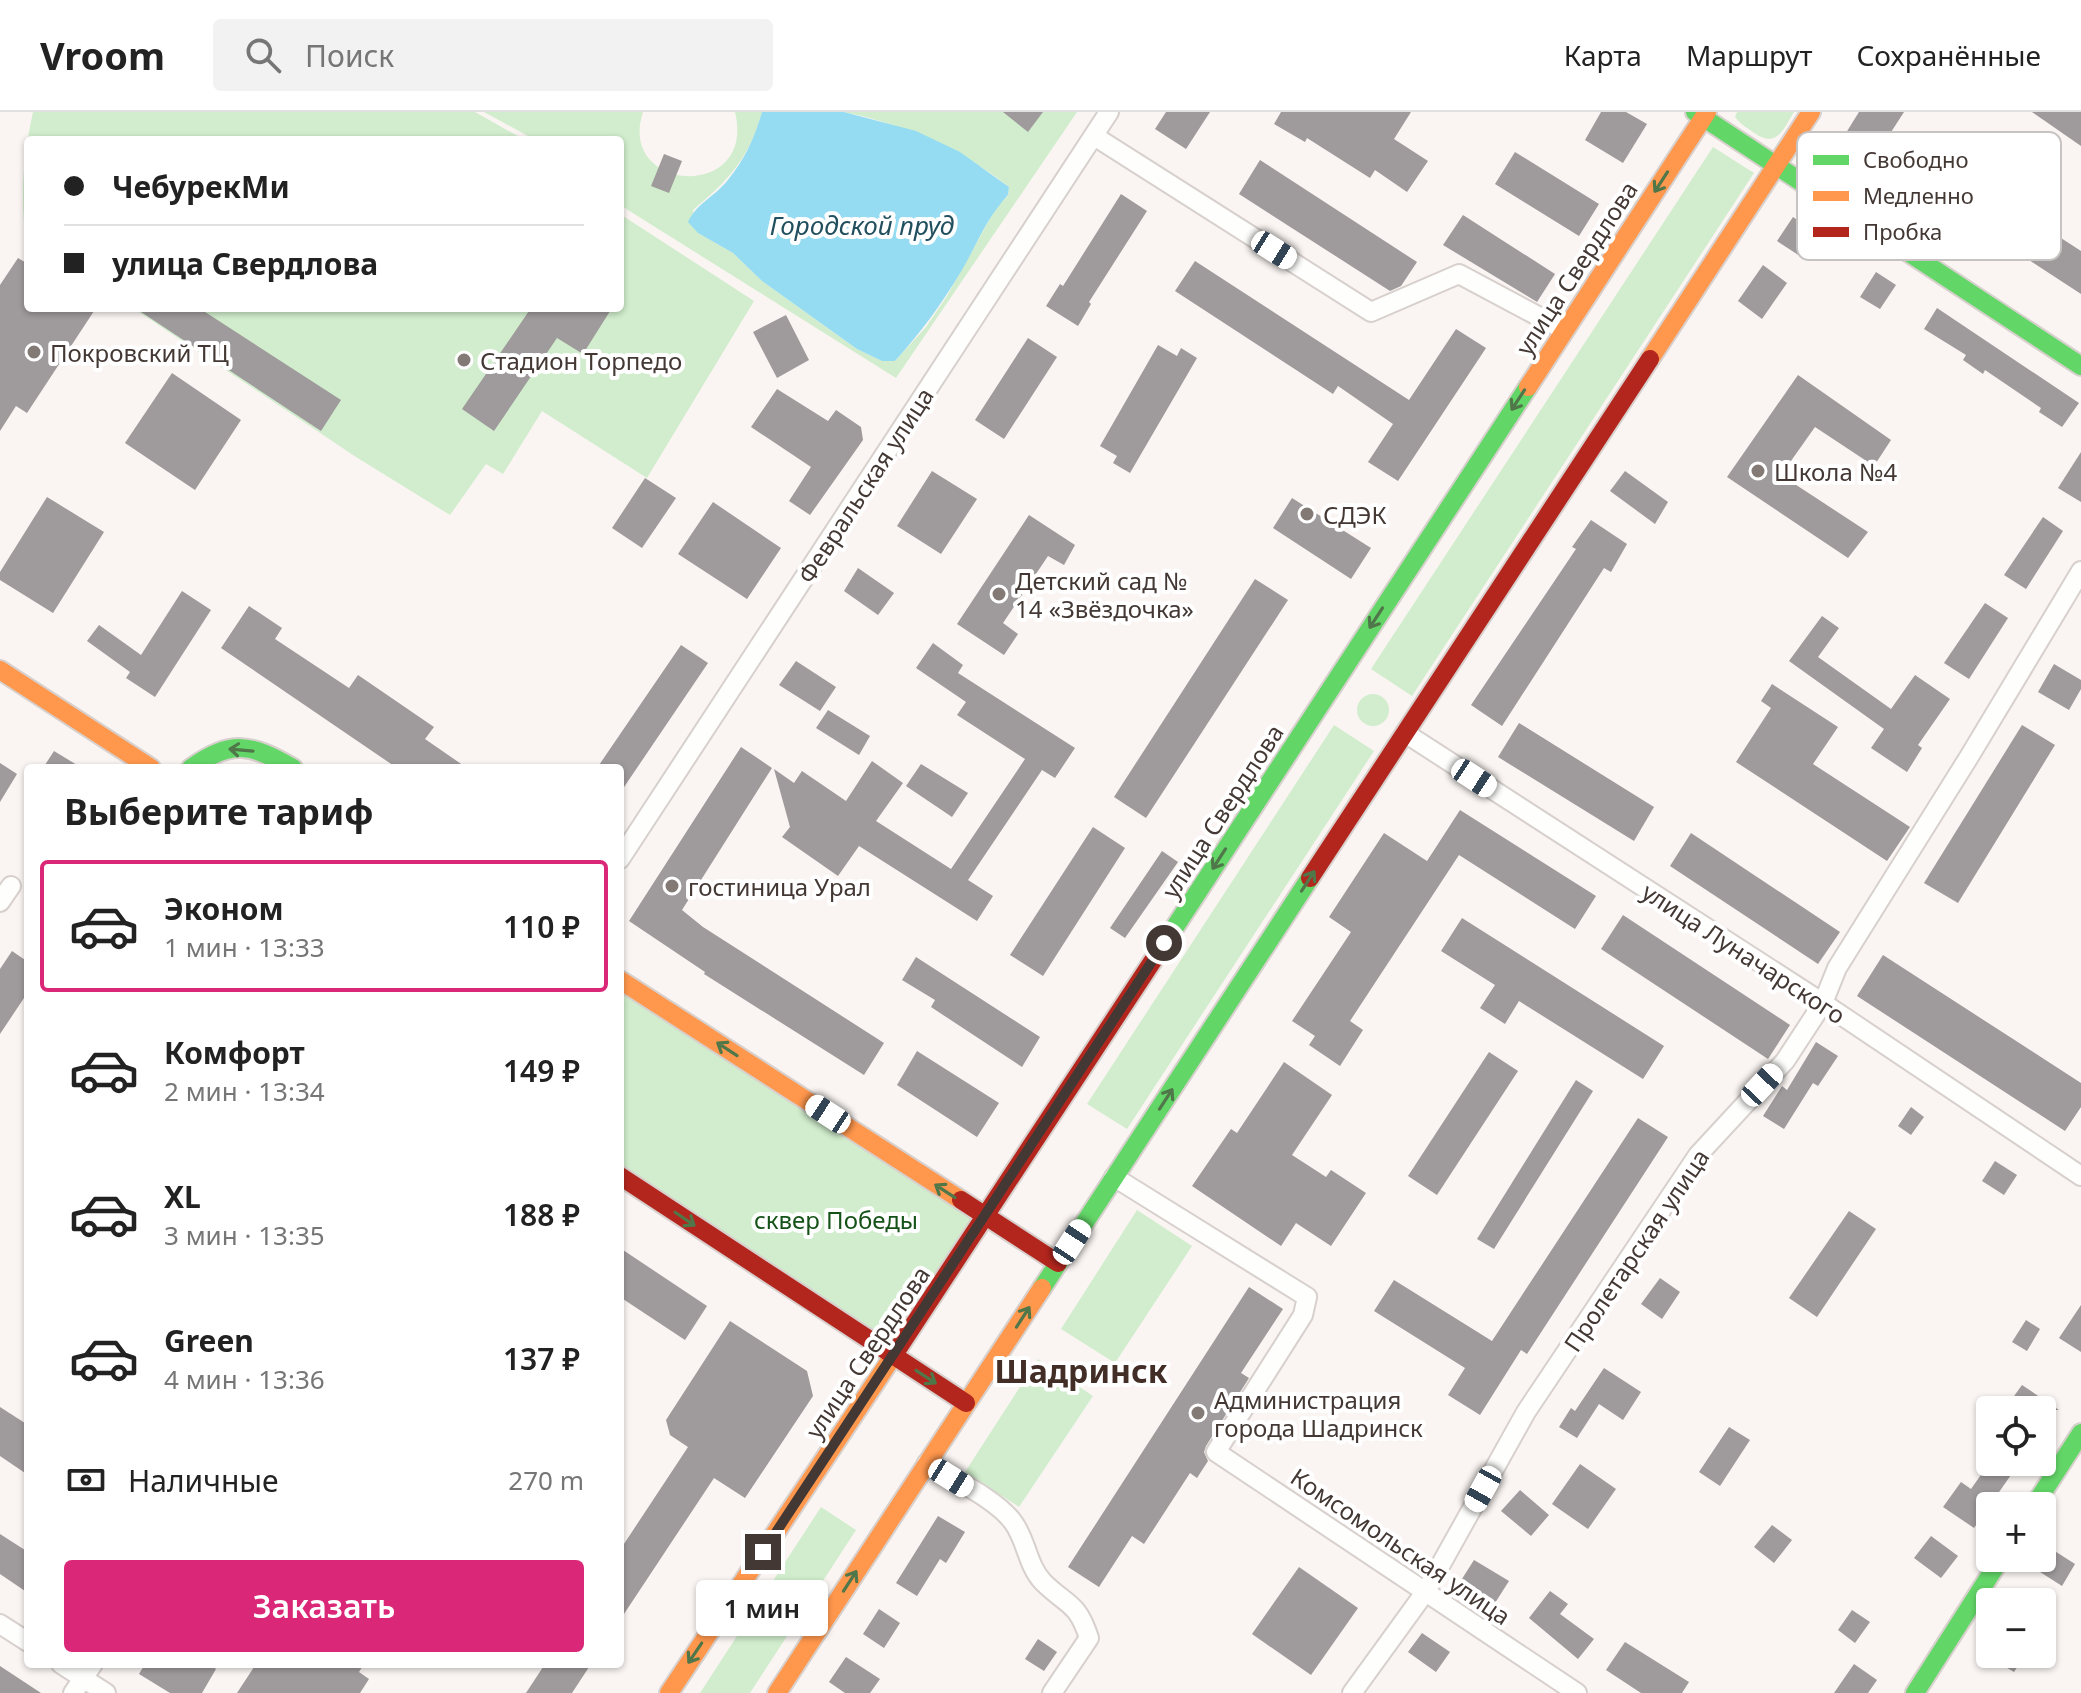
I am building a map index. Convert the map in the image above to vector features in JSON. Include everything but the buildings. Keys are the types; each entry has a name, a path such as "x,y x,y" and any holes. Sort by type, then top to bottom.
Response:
{"main road":[{"path":"1798,132 1811,112"},
{"path":"1702,114 1797,178"},
{"name":"улица Свердлова","path":"669,1693 985,1216 1702,114"},
{"path":"777,1693 1797,134"},
{"path":"1921,260 2081,366"},
{"path":"0,670 145,764"},
{"path":"196,764 232,747 254,751 284,764"},
{"path":"624,983 1058,1263"},
{"path":"624,1179 966,1403"},
{"path":"2043,1492 2081,1433"},
{"path":"1915,1693 1992,1572"}],"street":[{"name":"Февральская улица","path":"624,853 1109,112"},
{"path":"1094,136 1371,312 1459,274 1564,330"},
{"name":"Пролетарская улица","path":"1352,1693 1426,1591 1526,1412 1698,1155 1785,1061 1823,1003 1837,968 2081,571"},
{"name":"улица Луначарского","path":"1405,733 1823,1003 2081,1176"},
{"path":"0,902 11,886"},
{"name":"Комсомольская улица","path":"1114,1177 1307,1297 1303,1315 1216,1452 1577,1693"},
{"path":"927,1463 1012,1520 1033,1568 1043,1582 1078,1610 1089,1638 1052,1693"},
{"path":"0,1624 24,1639"},
{"path":"83,1678 106,1693"}],"green space":[{"path":"33,112 475,112 518,136 29,136"},
{"path":"484,112 643,112 640,139 649,159 666,171 687,176 708,173 726,161 736,141 735,112 762,112 751,142 736,167 693,210 698,233 733,253 762,281 857,349 882,361 895,361 926,327 947,296 997,206 1008,196 1009,187 971,161 931,140 911,131 844,112 1077,112 896,378 624,208 624,136 528,136"},
{"path":"1737,112 1794,112 1783,130 1769,139 1742,125 1735,117"},
{"path":"1713,147 1754,173 1412,696 1371,669"},
{"name":"Стадион Торпедо","path":"624,217 754,301 647,478 542,411 503,474 486,464 450,515 356,457 139,312 624,312"},
{"path":"1373,694 1384,699 1389,710 1384,721 1373,726 1362,721 1357,710 1362,699"},
{"path":"1334,725 1374,751 1127,1129 1087,1104"},
{"name":"сквер Победы","path":"624,983 985,1216 894,1355 624,1179"},
{"path":"1137,1210 1192,1246 1115,1363 1061,1329"},
{"path":"1038,1359 1093,1396 1019,1507 965,1472"},
{"path":"821,1507 856,1530 750,1693 700,1693"}],"water":[{"name":"Городской пруд","path":"762,112 844,112 916,131 960,152 1009,187 1008,195 988,222 946,295 895,361 882,361 857,349 762,281 733,253 698,233 688,222 739,165"}],"traffic: fast":[{"path":"1695,112 1797,179"},
{"path":"1920,260 2081,366"},
{"path":"1156,956 1528,387"},
{"path":"197,764 218,752 242,748 285,764"},
{"path":"1042,1288 1310,878"},
{"path":"2043,1492 2081,1433"},
{"path":"1915,1693 1992,1572"}],"traffic: slow":[{"path":"1528,387 1707,112"},
{"path":"1798,132 1811,112"},
{"path":"1650,359 1797,133"},
{"path":"0,670 145,764"},
{"path":"624,983 961,1200"},
{"path":"777,1693 1042,1288"},
{"path":"669,1693 899,1347"}],"traffic: jam":[{"path":"1310,878 1650,359"},
{"path":"899,1347 1156,956"},
{"path":"624,1179 966,1403"},
{"path":"961,1200 1058,1263"}],"place":[{"name":"Покровский ТЦ","path":"34,352"},
{"name":"Стадион Торпедо","path":"464,360"},
{"name":"Школа №4","path":"1758,471"},
{"name":"СДЭК","path":"1307,514"},
{"name":"Детский сад № 14 «Звёздочка»","path":"999,594"},
{"name":"гостиница Урал","path":"672,886"},
{"name":"Администрация города Шадринск","path":"1198,1413"}],"district":[{"name":"Шадринск","path":"1081,1370"}],"route":[{"path":"763,1552 1164,943"}]}
